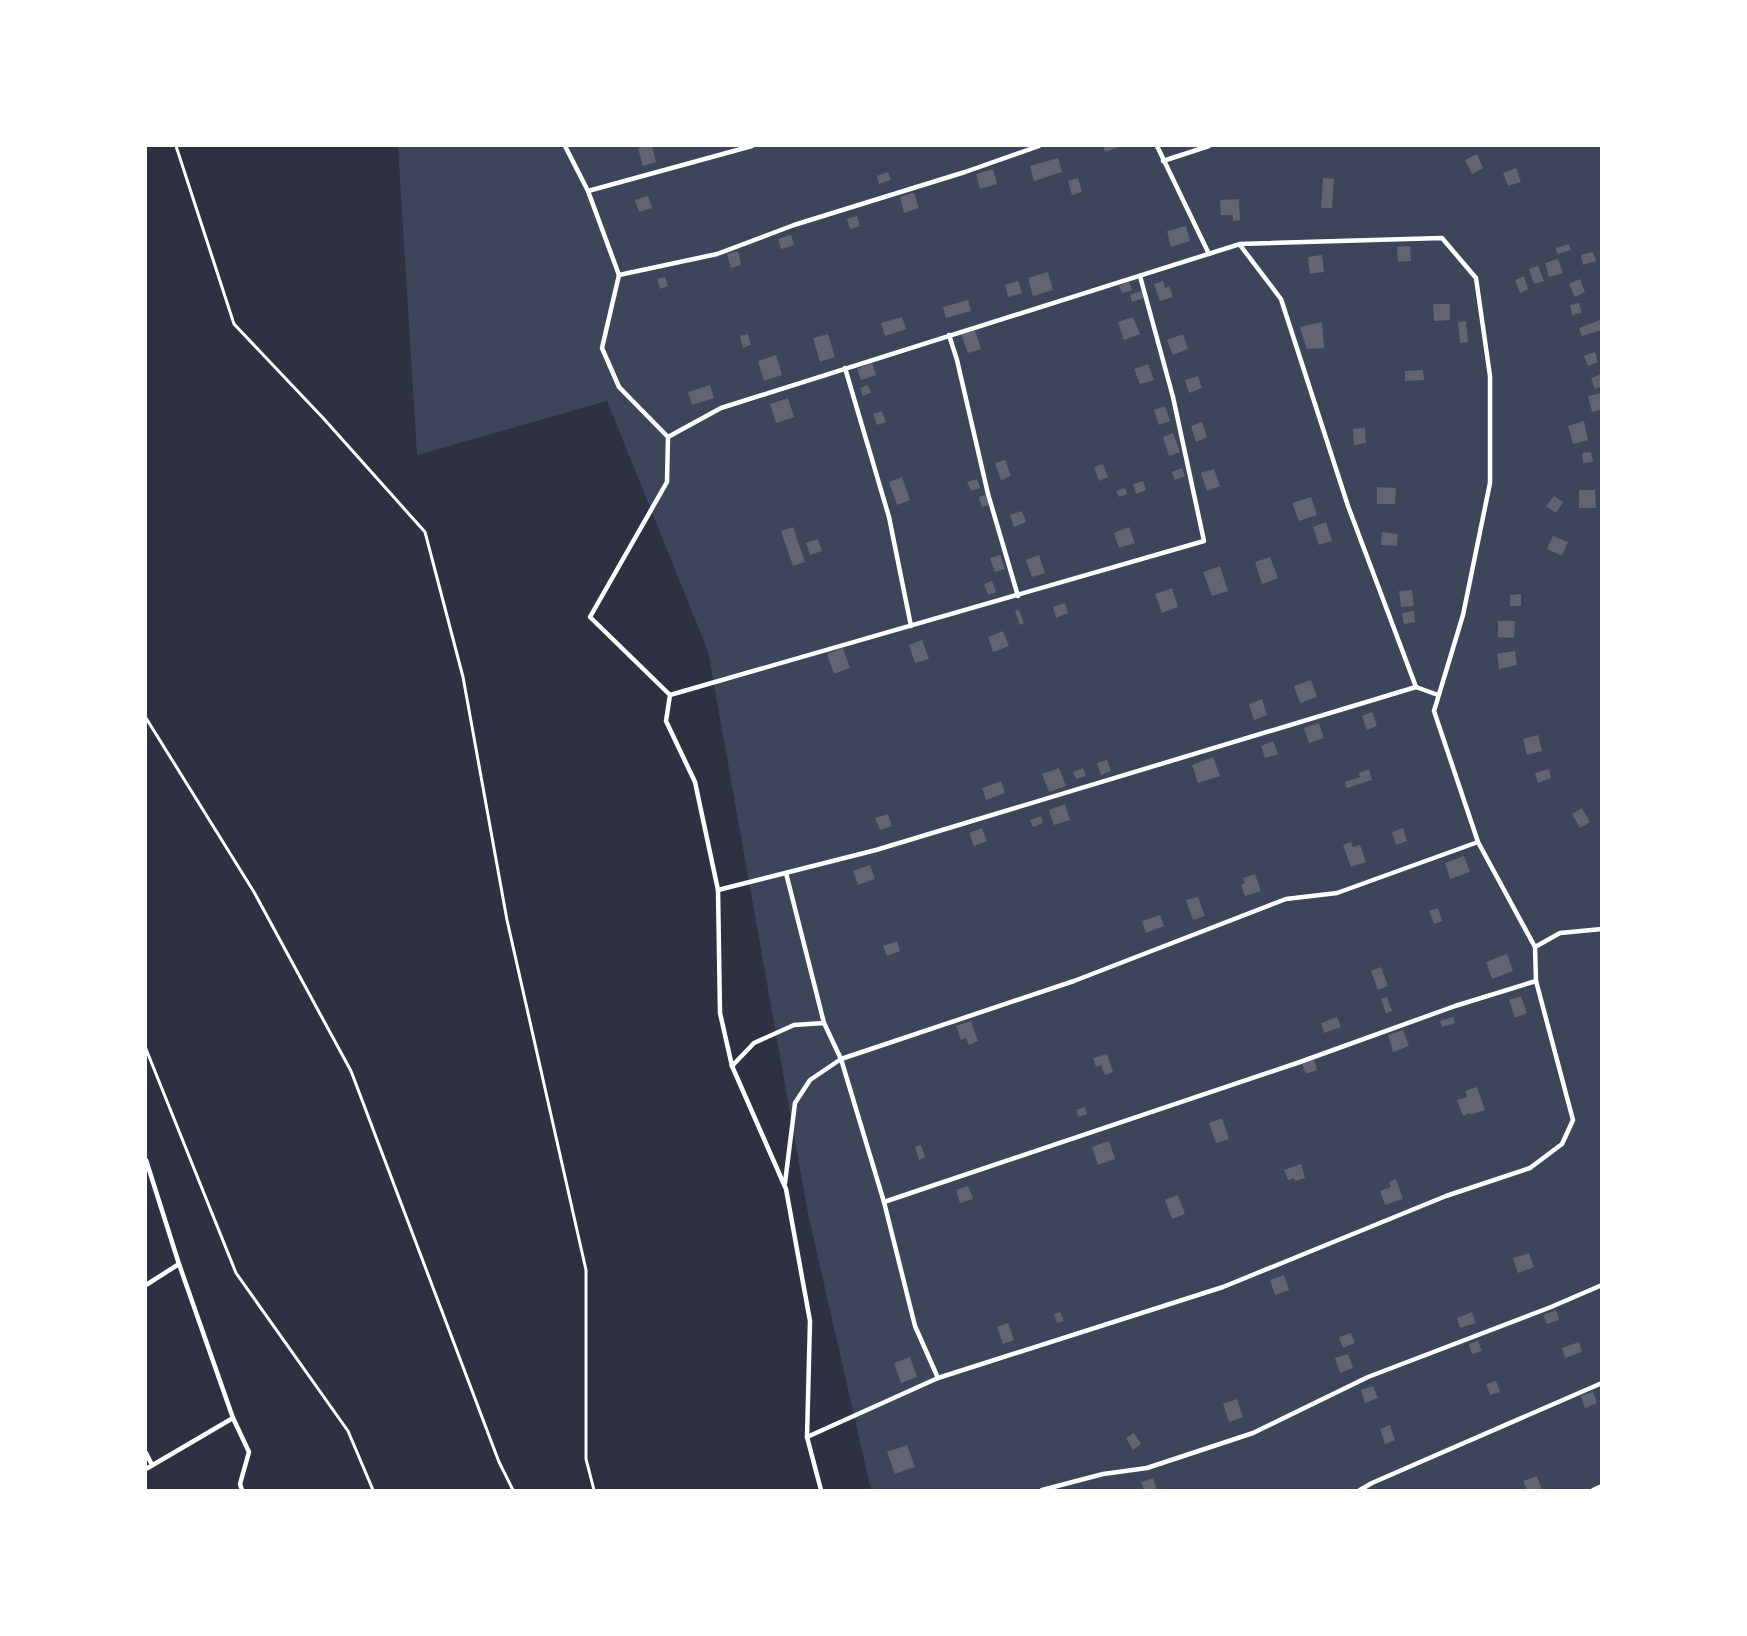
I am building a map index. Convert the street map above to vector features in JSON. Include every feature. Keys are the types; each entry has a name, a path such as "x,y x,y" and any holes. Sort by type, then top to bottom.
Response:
{"lane":[{"path":"566,146 588,191 619,275 602,348 619,387 668,436 667,482 590,618 670,695"},
{"path":"588,191 752,146"},
{"path":"619,275 717,254 794,225 965,172 1039,146"},
{"path":"1157,146 1209,254"},
{"path":"1163,161 1209,146"},
{"path":"668,436 721,408 949,334 1240,244 1442,238 1476,278 1490,376 1490,483 1463,615 1434,711 1478,842 1535,947 1536,981 1573,1120 1563,1144 1530,1168 1446,1196 1223,1287 938,1378 807,1437"},
{"path":"1240,244 1281,299 1348,506 1416,687"},
{"path":"670,695 1204,541 1173,397 1140,276"},
{"path":"949,334 988,494 1018,596"},
{"path":"845,368 888,517 911,626"},
{"path":"717,890 887,847 1416,687 1438,695"},
{"path":"670,695 666,721 695,782 717,890 720,1012 732,1066 785,1185 810,1321 807,1437 821,1491"},
{"path":"785,1185 795,1102 810,1080 841,1059 1074,981 1286,899 1337,893 1478,842"},
{"path":"786,873 824,1023 841,1059 884,1202 915,1326 938,1378"},
{"path":"1535,947 1560,933 1602,929"},
{"path":"884,1202 1300,1062 1455,1006 1536,981"},
{"path":"732,1066 754,1042 794,1025 824,1023"},
{"path":"146,1160 179,1264 233,1418 249,1452 240,1484 242,1491"},
{"path":"146,1285 179,1264"},
{"path":"1042,1491 1103,1474 1147,1468 1253,1433 1368,1377 1551,1307 1602,1285"},
{"path":"1360,1491 1383,1478 1602,1383"},
{"path":"146,1469 233,1418"},
{"path":"146,1454 152,1465"},
{"path":"1593,1491 1602,1486"}],"path":[{"path":"176,146 234,324 324,419 425,532 463,676 507,920 586,1270 586,1459 594,1491"},
{"path":"146,718 254,892 351,1071 499,1462 513,1491"},
{"path":"146,1049 237,1272 348,1431 374,1491"}],"shaded area":[{"path":"398,146 1601,146 1601,1490 871,1490 808,1214 708,651 607,401 417,455"}],"building":[{"path":"652,146 656,162 643,166 638,148"},
{"path":"1103,146 1123,146 1105,152"},
{"path":"1477,154 1483,168 1472,174 1465,160"},
{"path":"1058,158 1062,172 1034,181 1030,166"},
{"path":"1516,168 1521,182 1508,186 1503,173"},
{"path":"993,169 997,184 980,189 976,174"},
{"path":"888,172 891,180 879,184 877,176"},
{"path":"1078,178 1082,192 1072,195 1068,181"},
{"path":"1323,178 1334,179 1332,208 1321,208"},
{"path":"914,193 919,208 904,213 900,197"},
{"path":"648,196 652,208 639,212 635,200"},
{"path":"1239,199 1240,220 1233,221 1233,215 1221,215 1220,200"},
{"path":"857,216 860,226 850,229 847,219"},
{"path":"1186,226 1190,241 1171,247 1167,231"},
{"path":"791,235 794,245 781,249 778,239"},
{"path":"1569,244 1571,250 1557,254 1556,248"},
{"path":"1410,246 1411,261 1398,262 1397,247"},
{"path":"738,251 741,265 731,268 727,254"},
{"path":"1593,252 1596,261 1583,265 1581,255"},
{"path":"1322,255 1324,272 1310,274 1308,257"},
{"path":"1558,259 1563,273 1549,277 1545,263"},
{"path":"1538,266 1544,281 1534,284 1529,269"},
{"path":"1048,272 1053,290 1033,296 1028,278"},
{"path":"1524,276 1528,289 1520,293 1515,280"},
{"path":"665,277 668,286 660,289 657,279"},
{"path":"1580,279 1585,292 1575,297 1569,284"},
{"path":"1018,281 1022,293 1008,297 1005,285"},
{"path":"1163,281 1165,288 1169,286 1173,297 1160,301 1154,284"},
{"path":"1129,282 1132,290 1122,293 1119,286"},
{"path":"1141,291 1144,298 1132,302 1130,295"},
{"path":"968,300 971,311 946,318 943,307"},
{"path":"1579,303 1582,313 1572,315 1570,305"},
{"path":"1433,304 1450,304 1450,320 1434,321"},
{"path":"902,317 906,329 885,336 881,323"},
{"path":"1133,317 1140,334 1124,340 1118,322"},
{"path":"1600,320 1602,330 1582,336 1579,328"},
{"path":"1466,321 1468,342 1460,343 1458,322"},
{"path":"1322,322 1324,348 1307,349 1300,327"},
{"path":"975,330 981,349 968,353 961,334"},
{"path":"748,334 751,345 743,348 740,336"},
{"path":"828,334 835,357 820,362 813,338"},
{"path":"1183,334 1188,349 1173,355 1167,340"},
{"path":"1595,352 1598,362 1588,366 1584,356"},
{"path":"776,355 782,375 764,381 758,361"},
{"path":"872,363 876,375 861,380 857,369"},
{"path":"1148,364 1154,380 1140,384 1134,369"},
{"path":"1423,370 1424,380 1405,381 1405,371"},
{"path":"1602,374 1602,386 1595,389 1591,378"},
{"path":"1198,376 1202,388 1189,393 1185,380"},
{"path":"710,385 714,398 692,405 688,392"},
{"path":"868,385 871,393 863,396 860,388"},
{"path":"1602,393 1602,409 1592,412 1588,396"},
{"path":"788,398 794,417 776,423 770,404"},
{"path":"1165,406 1170,421 1159,425 1154,410"},
{"path":"882,411 886,422 877,425 873,414"},
{"path":"1584,421 1588,440 1573,444 1568,426"},
{"path":"1202,422 1207,437 1196,442 1191,426"},
{"path":"1365,428 1366,443 1354,445 1353,429"},
{"path":"1173,433 1180,452 1169,456 1163,437"},
{"path":"1591,452 1593,462 1583,463 1582,453"},
{"path":"1005,460 1011,476 1001,480 995,463"},
{"path":"1103,464 1108,477 1099,481 1094,467"},
{"path":"1182,468 1185,476 1175,480 1172,472"},
{"path":"1214,469 1220,486 1207,491 1201,473"},
{"path":"902,477 910,500 897,505 889,482"},
{"path":"977,479 980,488 971,491 967,482"},
{"path":"1143,481 1146,490 1136,494 1133,484"},
{"path":"1377,487 1396,488 1395,504 1377,504"},
{"path":"1125,488 1127,494 1119,497 1116,491"},
{"path":"1579,490 1595,490 1596,508 1579,508"},
{"path":"985,495 989,505 982,507 979,497"},
{"path":"1554,496 1563,502 1556,513 1546,506"},
{"path":"1311,497 1317,515 1299,521 1292,503"},
{"path":"1022,511 1026,522 1014,527 1010,515"},
{"path":"1326,522 1332,541 1319,545 1313,527"},
{"path":"793,527 805,562 793,566 781,531"},
{"path":"1129,527 1135,543 1119,548 1114,533"},
{"path":"1382,532 1398,534 1397,546 1381,545"},
{"path":"1553,536 1568,542 1562,556 1547,549"},
{"path":"818,539 822,551 810,555 806,543"},
{"path":"1000,555 1005,569 995,572 990,558"},
{"path":"1039,555 1045,573 1032,577 1026,560"},
{"path":"1270,557 1278,578 1262,584 1255,562"},
{"path":"1220,566 1228,591 1212,596 1203,572"},
{"path":"992,581 996,592 988,595 984,584"},
{"path":"1172,588 1178,607 1162,613 1155,594"},
{"path":"1412,590 1414,606 1401,607 1399,591"},
{"path":"1521,594 1521,606 1510,606 1510,595"},
{"path":"1065,603 1068,613 1056,618 1053,607"},
{"path":"1019,610 1024,623 1020,625 1015,611"},
{"path":"1414,611 1415,622 1404,624 1402,613"},
{"path":"1498,621 1515,621 1514,638 1498,637"},
{"path":"1003,631 1009,646 993,652 988,637"},
{"path":"922,640 929,659 915,663 909,645"},
{"path":"843,648 850,668 834,674 827,654"},
{"path":"1515,651 1517,665 1499,669 1497,654"},
{"path":"1311,680 1317,697 1300,703 1294,686"},
{"path":"1262,699 1267,715 1254,720 1249,704"},
{"path":"1372,712 1377,726 1367,730 1362,716"},
{"path":"1319,723 1324,738 1309,743 1304,728"},
{"path":"1538,735 1542,751 1527,755 1523,739"},
{"path":"1273,741 1278,754 1265,758 1261,746"},
{"path":"1213,757 1220,776 1198,783 1192,765"},
{"path":"1107,760 1111,771 1101,775 1097,763"},
{"path":"1059,768 1066,786 1049,792 1042,774"},
{"path":"1083,768 1086,776 1076,779 1073,772"},
{"path":"1369,769 1372,780 1347,788 1345,782 1360,777 1359,773"},
{"path":"1549,769 1551,778 1538,783 1535,773"},
{"path":"1001,781 1005,793 986,800 982,788"},
{"path":"1065,804 1070,820 1054,825 1049,810"},
{"path":"1582,808 1590,822 1580,828 1572,814"},
{"path":"888,814 892,826 880,830 875,818"},
{"path":"1041,816 1043,823 1033,827 1030,820"},
{"path":"982,828 987,841 974,846 969,833"},
{"path":"1403,828 1407,841 1396,845 1392,832"},
{"path":"1351,842 1353,847 1360,845 1366,862 1351,867 1343,845"},
{"path":"1464,856 1470,872 1450,879 1445,863"},
{"path":"870,865 875,879 858,885 853,871"},
{"path":"1255,874 1261,891 1245,896 1241,885 1245,883 1243,878"},
{"path":"1198,897 1205,916 1193,920 1186,900"},
{"path":"1438,908 1442,921 1434,924 1429,911"},
{"path":"1160,915 1164,926 1146,933 1142,921"},
{"path":"897,941 900,951 887,956 883,946"},
{"path":"1507,954 1513,971 1492,979 1486,962"},
{"path":"1381,967 1388,986 1378,990 1371,971"},
{"path":"1521,996 1527,1013 1515,1018 1509,1000"},
{"path":"1387,997 1392,1011 1386,1013 1381,999"},
{"path":"1337,1017 1341,1027 1324,1033 1321,1023"},
{"path":"1453,1017 1455,1023 1442,1027 1440,1021"},
{"path":"971,1021 978,1041 969,1045 966,1038 961,1040 956,1026"},
{"path":"1403,1030 1409,1046 1393,1052 1388,1035"},
{"path":"1107,1054 1113,1072 1105,1075 1101,1065 1096,1067 1093,1058"},
{"path":"1314,1060 1317,1070 1306,1074 1302,1064"},
{"path":"1477,1087 1485,1110 1463,1116 1457,1100 1467,1097 1465,1091"},
{"path":"1085,1107 1087,1114 1078,1117 1076,1110"},
{"path":"1222,1118 1229,1139 1216,1143 1209,1123"},
{"path":"1109,1141 1115,1159 1098,1165 1092,1147"},
{"path":"921,1145 925,1157 919,1160 915,1147"},
{"path":"1301,1164 1305,1178 1295,1181 1294,1178 1288,1180 1284,1170"},
{"path":"1396,1179 1403,1199 1385,1205 1380,1191 1391,1187 1389,1182"},
{"path":"968,1186 973,1199 960,1203 956,1190"},
{"path":"1178,1195 1185,1214 1172,1219 1165,1200"},
{"path":"1529,1253 1534,1267 1518,1273 1513,1258"},
{"path":"1284,1275 1289,1290 1275,1295 1270,1280"},
{"path":"1556,1310 1559,1320 1547,1324 1543,1315"},
{"path":"1060,1312 1064,1321 1057,1323 1054,1314"},
{"path":"1472,1312 1476,1323 1460,1328 1457,1318"},
{"path":"1008,1323 1014,1340 1003,1344 997,1327"},
{"path":"1351,1333 1355,1343 1343,1348 1339,1337"},
{"path":"1478,1341 1482,1351 1472,1354 1469,1344"},
{"path":"1579,1342 1582,1352 1565,1358 1562,1348"},
{"path":"1348,1354 1353,1368 1340,1373 1335,1358"},
{"path":"910,1357 917,1377 901,1383 894,1363"},
{"path":"1496,1381 1500,1392 1490,1395 1486,1384"},
{"path":"1373,1386 1378,1398 1365,1403 1361,1390"},
{"path":"1593,1392 1597,1403 1585,1408 1581,1396"},
{"path":"1237,1399 1243,1417 1229,1422 1223,1404"},
{"path":"1390,1425 1395,1440 1385,1444 1380,1429"},
{"path":"1134,1433 1141,1444 1133,1450 1126,1438"},
{"path":"907,1445 915,1467 895,1474 887,1452"},
{"path":"1537,1476 1542,1490 1527,1490 1523,1481"},
{"path":"1153,1478 1157,1490 1144,1490 1141,1482"}]}
